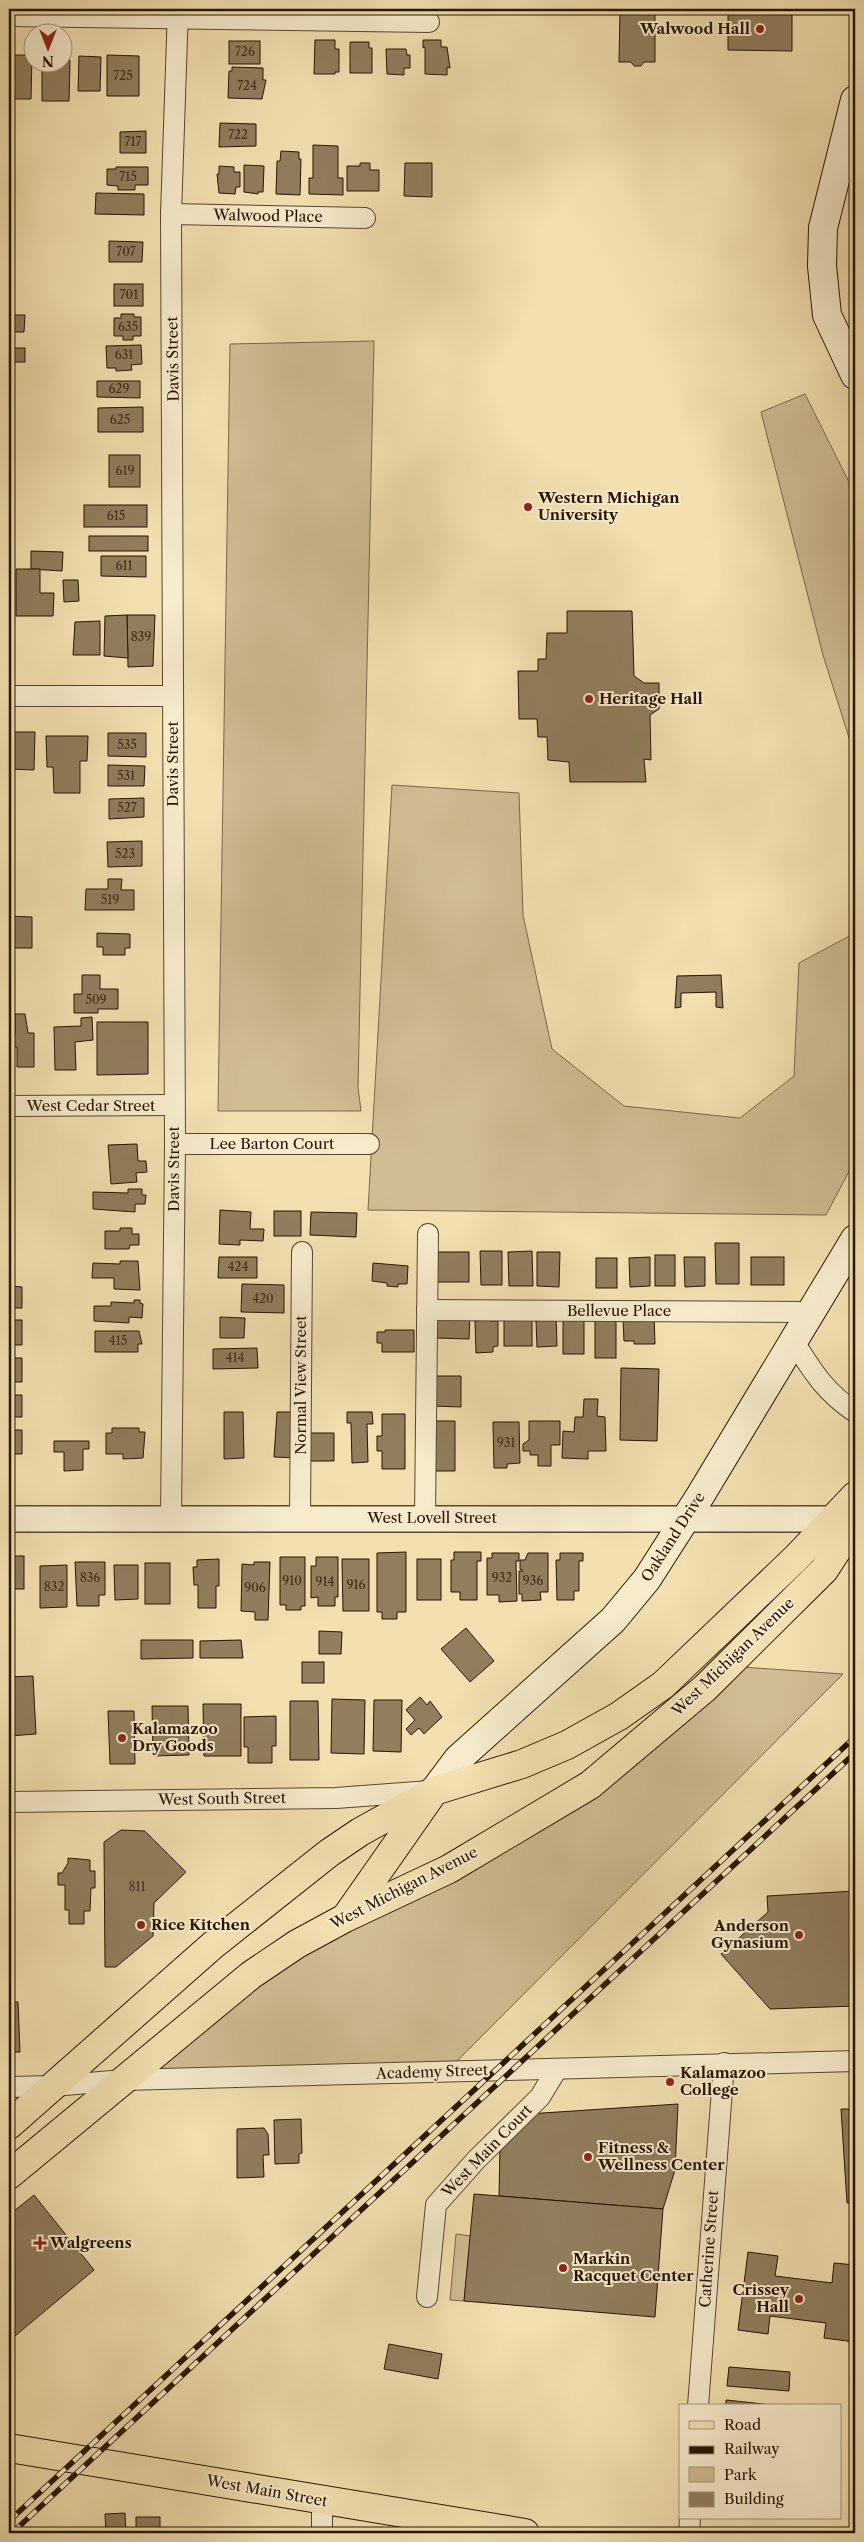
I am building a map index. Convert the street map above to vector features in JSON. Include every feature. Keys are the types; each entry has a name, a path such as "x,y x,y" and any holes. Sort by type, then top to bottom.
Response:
{"main road":[{"path":"855,100 823,228 822,266 827,315 855,375"},
{"name":"Oakland Drive","path":"434,1791 458,1759 613,1620 647,1579 686,1519 855,1239"},
{"name":"West Michigan Avenue","path":"9,2125 214,1945 329,1853 360,1832 434,1791 522,1764 567,1745 619,1716 663,1684 714,1638 796,1558 843,1519 855,1496"},
{"name":"West Michigan Avenue","path":"9,2175 251,1975 297,1944 345,1918 449,1869 590,1784 705,1688 824,1570 841,1544 855,1531"},
{"path":"345,1918 434,1791"},
{"name":"West Main Street","path":"9,2448 525,2533"}],"street":[{"path":"9,16 178,13 429,22"},
{"name":"Davis Street","path":"171,1519 175,1144 174,498 171,214 178,13"},
{"name":"Walwood Place","path":"171,214 365,218"},
{"path":"9,696 173,696"},
{"name":"West Cedar Street","path":"9,1106 174,1105"},
{"name":"Lee Barton Court","path":"175,1144 369,1144"},
{"path":"425,1518 428,1234"},
{"name":"Normal View Street","path":"300,1518 302,1252"},
{"name":"Bellevue Place","path":"427,1310 811,1312"},
{"path":"794,1342 816,1378 831,1395 855,1412"},
{"name":"West Lovell Street","path":"9,1519 843,1519"},
{"name":"West South Street","path":"9,1802 336,1798 434,1791"},
{"name":"Academy Street","path":"9,2087 53,2086 124,2080 855,2061"},
{"name":"Catherine Street","path":"698,2404 724,2063"},
{"name":"West Main Court","path":"427,2297 436,2204 476,2160 540,2097 557,2069"},
{"path":"322,2500 322,2533"},
{"path":"689,2533 690,2520"}],"green space":[{"path":"374,341 358,1087 361,1111 218,1111 230,344"},
{"path":"805,394 855,494 855,851 850,741 823,655 761,412"},
{"path":"392,785 519,793 523,915 552,1049 624,1106 740,1118 794,1076 799,963 855,933 855,1160 826,1215 368,1210"},
{"path":"727,1666 843,1674 447,2071 124,2080 251,1975 590,1785"},
{"path":"456,2234 471,2236 464,2301 450,2300"}],"building":[{"path":"315,9 331,9 331,17 315,17"},
{"path":"348,9 370,9 370,16 347,15"},
{"path":"381,9 406,9 406,14 381,13"},
{"path":"420,9 434,9 434,15 420,14"},
{"name":"Walwood Hall","path":"620,9 655,9 655,62 644,62 641,66 634,66 631,62 619,62"},
{"name":"Walwood Hall","path":"728,9 792,9 792,51 728,50"},
{"path":"315,40 335,40 335,49 339,49 339,72 335,72 335,74 314,74"},
{"path":"423,40 441,40 441,47 447,47 450,68 447,67 447,75 425,74 425,47 423,48"},
{"path":"229,41 260,41 260,64 229,64"},
{"path":"350,42 369,42 369,48 372,48 372,73 350,73"},
{"path":"386,49 406,49 407,55 410,55 410,68 404,68 404,75 387,74"},
{"path":"11,55 22,55 22,72 32,72 31,99 11,99"},
{"path":"107,55 139,56 139,96 107,96"},
{"path":"79,56 101,57 100,91 78,91"},
{"path":"232,67 263,68 263,80 266,80 262,99 228,98 229,71 232,71"},
{"path":"42,72 70,72 69,101 42,101"},
{"path":"9,116 13,116 12,150 9,149"},
{"path":"220,123 256,124 256,146 219,147"},
{"path":"146,131 146,153 120,153 120,132"},
{"path":"313,145 338,146 338,178 343,178 343,195 309,194 309,178 313,178"},
{"path":"281,151 299,152 299,159 301,159 300,195 276,194 277,161 280,161"},
{"path":"360,163 370,163 370,170 379,170 379,191 347,191 347,166 360,166"},
{"path":"405,163 432,163 432,197 404,196"},
{"path":"244,165 264,166 263,192 258,192 258,194 244,192"},
{"path":"219,166 234,167 234,172 240,172 240,187 236,187 235,194 219,193 217,174 219,174"},
{"path":"116,167 148,167 148,185 135,185 135,190 118,190 118,186 107,185 107,169 116,169"},
{"path":"96,193 144,194 144,215 95,214"},
{"path":"109,241 143,242 142,262 109,262"},
{"path":"114,284 143,284 143,306 114,306"},
{"path":"121,314 134,314 134,317 141,317 141,336 133,336 133,340 123,340 123,336 114,336 114,318 121,318"},
{"path":"9,315 25,315 24,332 9,332"},
{"path":"141,345 142,364 131,365 132,370 116,371 116,368 107,368 106,346"},
{"path":"9,348 25,348 25,362 9,362"},
{"path":"97,381 140,381 140,398 97,397"},
{"path":"143,407 143,432 98,432 98,408"},
{"path":"109,455 140,455 140,487 109,487"},
{"path":"84,505 147,505 147,527 84,527"},
{"path":"89,536 148,536 148,551 89,551"},
{"path":"31,551 63,552 62,571 31,569"},
{"path":"101,556 146,556 146,577 101,576"},
{"path":"16,569 40,569 40,593 54,593 53,616 16,616"},
{"path":"63,580 78,580 79,601 64,602"},
{"name":"Heritage Hall","path":"567,611 632,611 634,676 644,683 659,683 659,709 650,715 651,760 644,759 646,782 570,782 569,762 548,760 547,737 538,737 537,719 519,719 518,671 538,671 538,659 546,659 547,633 567,633"},
{"path":"127,615 155,615 153,666 128,667"},
{"path":"127,615 128,658 104,656 105,616"},
{"path":"100,621 100,655 73,655 75,622"},
{"path":"12,732 35,732 34,770 11,769"},
{"path":"108,733 146,733 146,757 108,756"},
{"path":"46,736 88,736 87,761 80,761 80,793 54,793 53,767 47,767"},
{"path":"108,765 145,766 144,786 108,786"},
{"path":"144,798 144,817 109,819 109,799"},
{"path":"142,841 142,866 108,867 107,842"},
{"path":"108,879 122,879 121,890 134,890 134,910 85,910 86,889 108,889"},
{"path":"9,916 32,917 32,948 9,948"},
{"path":"97,933 130,934 130,948 125,948 125,955 103,955 103,947 97,947"},
{"path":"82,975 100,975 100,989 118,989 118,1009 98,1009 98,1013 74,1013 74,994 82,994"},
{"path":"721,975 723,1008 716,1007 716,992 681,993 681,1007 675,1008 677,976"},
{"path":"15,1014 25,1014 28,1033 34,1033 34,1067 17,1067 17,1047 10,1047 10,1034 15,1034"},
{"path":"92,1017 93,1040 75,1042 76,1070 55,1070 54,1027 81,1026 81,1018"},
{"path":"97,1022 148,1022 148,1074 97,1075"},
{"path":"137,1144 138,1161 146,1161 147,1172 136,1173 137,1182 111,1184 108,1145"},
{"path":"128,1189 142,1189 142,1195 146,1195 145,1204 135,1204 135,1212 93,1209 93,1192 128,1193"},
{"path":"220,1210 251,1212 250,1229 264,1229 263,1241 240,1240 240,1245 219,1244"},
{"path":"274,1211 301,1211 301,1236 274,1236"},
{"path":"311,1212 357,1213 356,1237 310,1235"},
{"path":"120,1228 132,1228 132,1234 139,1234 139,1245 130,1245 129,1249 105,1249 105,1231 120,1231"},
{"path":"715,1243 739,1243 739,1284 716,1284"},
{"path":"480,1251 502,1251 502,1285 481,1285"},
{"path":"532,1251 533,1286 509,1286 508,1252"},
{"path":"435,1252 469,1252 469,1282 435,1282"},
{"path":"537,1252 560,1252 559,1287 537,1286"},
{"path":"655,1255 675,1255 675,1286 655,1286"},
{"path":"219,1257 257,1257 257,1278 218,1278"},
{"path":"650,1257 650,1286 630,1287 629,1258"},
{"path":"684,1257 705,1257 705,1286 685,1287"},
{"path":"751,1257 784,1257 784,1285 751,1285"},
{"path":"596,1258 617,1258 617,1288 596,1288"},
{"path":"120,1261 138,1261 140,1290 114,1289 114,1278 92,1278 93,1263 120,1264"},
{"path":"373,1263 408,1266 407,1284 398,1284 398,1287 372,1281"},
{"path":"9,1273 12,1273 12,1286 22,1287 22,1308 10,1308 10,1320 22,1320 22,1345 13,1345 12,1358 22,1358 22,1382 12,1382 12,1395 22,1395 22,1417 12,1417 12,1430 22,1430 22,1454 11,1454 11,1458 9,1458"},
{"path":"242,1284 284,1285 284,1313 241,1312"},
{"path":"134,1300 140,1300 140,1303 143,1304 142,1318 129,1317 129,1323 94,1321 94,1306 111,1306 111,1302 134,1303"},
{"path":"436,1314 470,1315 469,1339 436,1338"},
{"path":"556,1314 557,1346 537,1347 536,1321 540,1321 540,1315"},
{"path":"563,1314 584,1314 584,1354 563,1354"},
{"path":"479,1315 490,1315 490,1321 498,1321 498,1346 493,1347 493,1352 476,1353 475,1321 479,1321"},
{"path":"595,1315 616,1315 616,1358 595,1358"},
{"path":"654,1315 655,1344 634,1344 634,1341 624,1341 623,1318"},
{"path":"504,1316 532,1316 532,1346 504,1346"},
{"path":"220,1317 245,1318 244,1338 220,1338"},
{"path":"385,1330 414,1330 414,1352 382,1352 382,1343 377,1343 377,1332 385,1332"},
{"path":"95,1331 139,1331 142,1344 138,1344 138,1352 95,1352"},
{"path":"257,1348 258,1368 213,1369 213,1349"},
{"path":"621,1368 659,1369 657,1441 620,1440"},
{"path":"431,1376 461,1376 461,1407 430,1406"},
{"path":"584,1399 598,1399 597,1416 605,1417 606,1451 588,1451 588,1459 562,1458 563,1431 574,1432 575,1417 583,1417"},
{"path":"224,1412 243,1412 244,1458 224,1459"},
{"path":"277,1412 294,1412 297,1458 274,1457"},
{"path":"347,1412 372,1412 373,1424 367,1424 368,1462 352,1463 351,1423 347,1423"},
{"path":"382,1414 405,1414 405,1469 382,1469 382,1451 377,1451 377,1436 382,1436"},
{"path":"435,1421 455,1421 455,1471 434,1471"},
{"path":"529,1421 560,1421 560,1445 551,1445 551,1466 538,1466 538,1455 530,1455 530,1451 523,1451 523,1444 529,1440"},
{"path":"493,1422 519,1422 520,1463 507,1464 507,1468 494,1468"},
{"path":"112,1428 139,1428 139,1432 145,1432 143,1458 123,1459 123,1454 106,1454 106,1433 112,1433"},
{"path":"308,1433 334,1433 334,1461 307,1461"},
{"path":"54,1441 89,1441 89,1449 83,1449 83,1470 64,1471 64,1452 54,1452"},
{"path":"406,1552 406,1612 397,1612 397,1619 382,1619 382,1612 377,1612 377,1553"},
{"path":"454,1552 481,1552 481,1561 477,1561 477,1600 460,1600 460,1592 451,1592 451,1560 454,1560"},
{"path":"492,1553 519,1553 519,1561 516,1561 517,1601 499,1602 499,1595 487,1595 487,1558 492,1558"},
{"path":"528,1553 548,1553 548,1592 540,1592 541,1600 522,1601 522,1594 519,1594 519,1571 523,1571 520,1569 520,1560 525,1560"},
{"path":"560,1553 583,1553 583,1561 579,1561 579,1591 574,1591 574,1600 557,1600 556,1560 560,1560"},
{"path":"9,1556 24,1556 24,1589 9,1589"},
{"path":"280,1557 305,1557 305,1606 301,1606 301,1610 286,1610 286,1605 280,1605"},
{"path":"316,1557 338,1557 338,1597 335,1597 335,1606 318,1606 318,1597 311,1598 311,1566 316,1566"},
{"path":"219,1559 219,1586 216,1586 216,1608 198,1608 198,1585 194,1585 193,1567 197,1567 197,1560"},
{"path":"342,1559 369,1559 369,1611 343,1611"},
{"path":"417,1559 441,1559 441,1600 417,1600"},
{"path":"75,1562 105,1562 105,1595 99,1595 99,1606 77,1606"},
{"path":"254,1562 270,1562 268,1620 255,1620 255,1612 241,1611 242,1564 254,1565"},
{"path":"145,1563 170,1563 170,1604 145,1604"},
{"path":"67,1565 67,1607 40,1608 40,1566"},
{"path":"114,1565 138,1565 138,1599 115,1600"},
{"path":"855,1605 855,1615 850,1609"},
{"path":"466,1628 494,1661 470,1682 441,1649"},
{"path":"319,1631 342,1632 341,1654 319,1654"},
{"path":"141,1640 193,1640 193,1658 141,1659"},
{"path":"241,1640 243,1658 200,1658 200,1641"},
{"path":"302,1662 324,1662 324,1683 302,1683"},
{"path":"33,1676 36,1734 9,1736 9,1677"},
{"path":"420,1697 427,1705 430,1701 442,1717 424,1734 419,1728 411,1735 406,1729 415,1720 406,1710"},
{"path":"332,1699 365,1700 364,1754 331,1753"},
{"path":"374,1700 402,1700 401,1752 373,1751"},
{"path":"290,1701 318,1701 319,1760 290,1760"},
{"path":"203,1704 241,1704 241,1756 204,1756"},
{"path":"152,1706 188,1706 189,1755 153,1756"},
{"name":"Kalamazoo Dry Goods","path":"108,1711 134,1711 135,1764 110,1764"},
{"path":"276,1716 276,1746 272,1746 272,1763 248,1763 248,1747 244,1747 244,1717"},
{"path":"121,1830 145,1831 186,1872 154,1903 153,1936 116,1967 105,1967 104,1842"},
{"path":"68,1858 90,1860 90,1871 95,1871 95,1888 91,1888 90,1911 84,1911 84,1924 69,1924 69,1910 65,1910 65,1885 58,1885 58,1873 62,1873 68,1863"},
{"name":"Anderson Gynasium","path":"855,1891 855,2006 770,2009 721,1954 768,1912 767,1896"},
{"path":"9,2002 18,2002 20,2052 9,2052"},
{"name":"Fitness & Wellness Center","path":"678,2104 675,2170 663,2209 499,2196 500,2144 528,2114"},
{"path":"841,2109 855,2109 855,2203 847,2203"},
{"path":"301,2119 302,2153 299,2154 299,2163 275,2164 274,2120"},
{"path":"264,2128 268,2134 269,2155 263,2155 264,2177 237,2178 237,2129"},
{"name":"Markin Racquet Center","path":"474,2194 663,2209 655,2317 464,2301"},
{"name":"Walgreens","path":"34,2195 94,2270 9,2341 9,2215"},
{"name":"Crissey Hall","path":"748,2252 778,2256 775,2276 832,2283 834,2263 855,2265 855,2342 824,2338 826,2323 770,2316 768,2334 738,2330"},
{"path":"389,2344 442,2354 438,2379 384,2369"},
{"path":"729,2367 790,2372 789,2391 727,2386"},
{"path":"726,2400 763,2404 726,2404"},
{"path":"125,2513 126,2533 106,2533 105,2514"},
{"path":"136,2517 160,2517 160,2533 136,2533"},
{"path":"194,2530 212,2533 194,2533"}],"railway":[{"path":"9,2521 855,1737"},
{"path":"12,2533 855,1753"}],"place":[{"name":"Walwood Hall","path":"760,29"},
{"name":"Western Michigan University","path":"528,507"},
{"name":"Heritage Hall","path":"589,699"},
{"name":"Kalamazoo Dry Goods","path":"122,1738"},
{"name":"Rice Kitchen","path":"141,1925"},
{"name":"Anderson Gynasium","path":"799,1935"},
{"name":"Kalamazoo College","path":"670,2082"},
{"name":"Fitness & Wellness Center","path":"588,2157"},
{"name":"Walgreens","path":"40,2243"},
{"name":"Markin Racquet Center","path":"563,2268"},
{"name":"Crissey Hall","path":"799,2299"}]}
